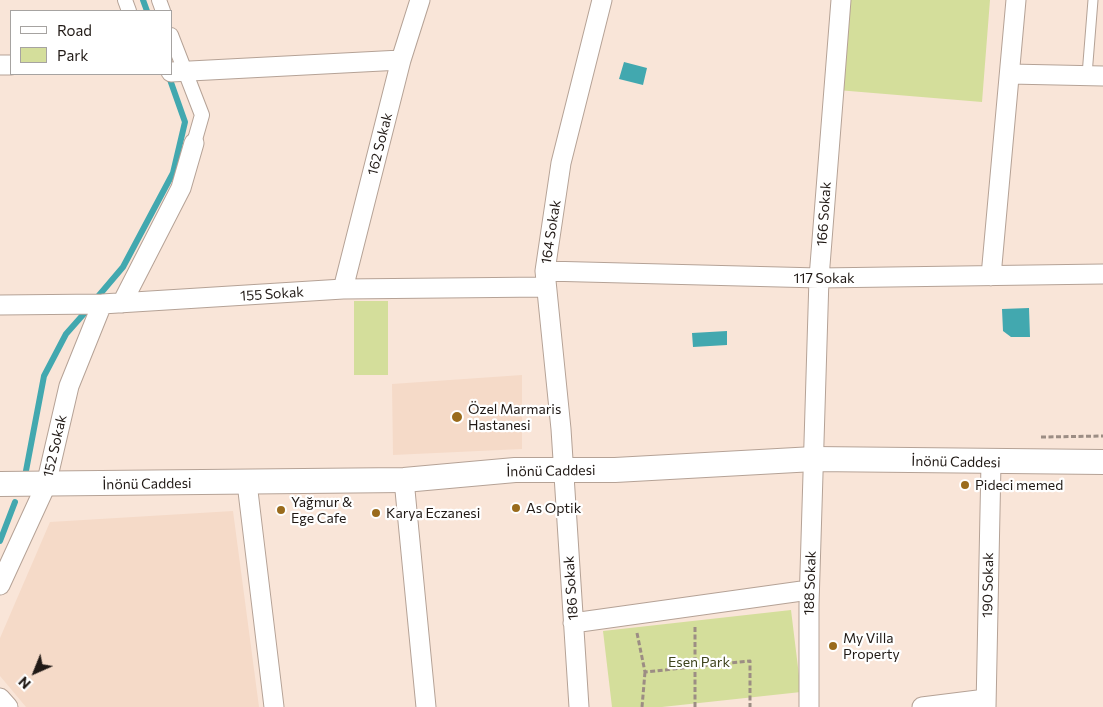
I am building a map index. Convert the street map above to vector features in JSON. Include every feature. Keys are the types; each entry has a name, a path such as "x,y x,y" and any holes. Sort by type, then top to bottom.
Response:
{"street":[{"name":"162 Sokak","path":"343,289 402,60 420,0"},
{"name":"164 Sokak","path":"563,468 545,279 561,163 602,0"},
{"name":"166 Sokak","path":"814,459 819,278 841,0"},
{"path":"991,276 1016,0"},
{"path":"122,303 181,188 202,115 178,72 172,40"},
{"path":"178,72 402,60"},
{"path":"1010,74 1095,76"},
{"name":"117 Sokak","path":"545,279 1103,274"},
{"name":"155 Sokak","path":"0,305 102,304 545,279"},
{"name":"152 Sokak","path":"0,585 46,485 69,386 102,304"},
{"name":"İnönü Caddesi","path":"0,484 404,480 515,470 563,468 615,470 814,459 991,463 1103,462"},
{"name":"188 Sokak","path":"809,707 809,590 814,459"},
{"name":"190 Sokak","path":"986,703 991,463"},
{"name":"186 Sokak","path":"563,468 579,707"},
{"path":"404,480 426,707"},
{"path":"247,483 274,707"},
{"path":"573,624 809,590"},
{"path":"0,698 8,707"},
{"path":"922,707 986,703"}],"lane":[{"path":"1093,0 1095,76"}],"path":[{"path":"695,606 695,707"},
{"path":"634,615 645,672 642,707"},
{"path":"645,672 750,661 750,707"}],"shaded area":[{"name":"Özel Marmaris Hastanesi","path":"522,375 522,449 393,455 392,384"},
{"path":"233,511 259,707 26,707 0,676 0,638 50,522"}],"green space":[{"path":"832,0 990,0 982,102 825,89"},
{"path":"354,301 388,301 388,375 354,375"},
{"name":"Esen Park","path":"791,610 801,692 662,707 612,707 603,631"}],"water":[{"path":"624,62 647,68 643,85 619,79"},
{"path":"1029,308 1030,337 1011,337 1003,331 1002,309"},
{"path":"727,331 727,345 693,347 692,333"}],"waterway":[{"path":"143,0 147,10"},
{"path":"95,300 123,267 173,173 185,122 168,75"},
{"path":"25,476 44,376 66,334 89,308"},
{"path":"0,541 15,502"}],"place":[{"name":"Özel Marmaris Hastanesi","path":"457,417"},
{"name":"Pideci memed","path":"965,485"},
{"name":"As Optik","path":"516,508"},
{"name":"Yağmur & Ege Cafe","path":"281,510"},
{"name":"Karya Eczanesi","path":"376,513"},
{"name":"My Villa Property","path":"833,646"}]}
